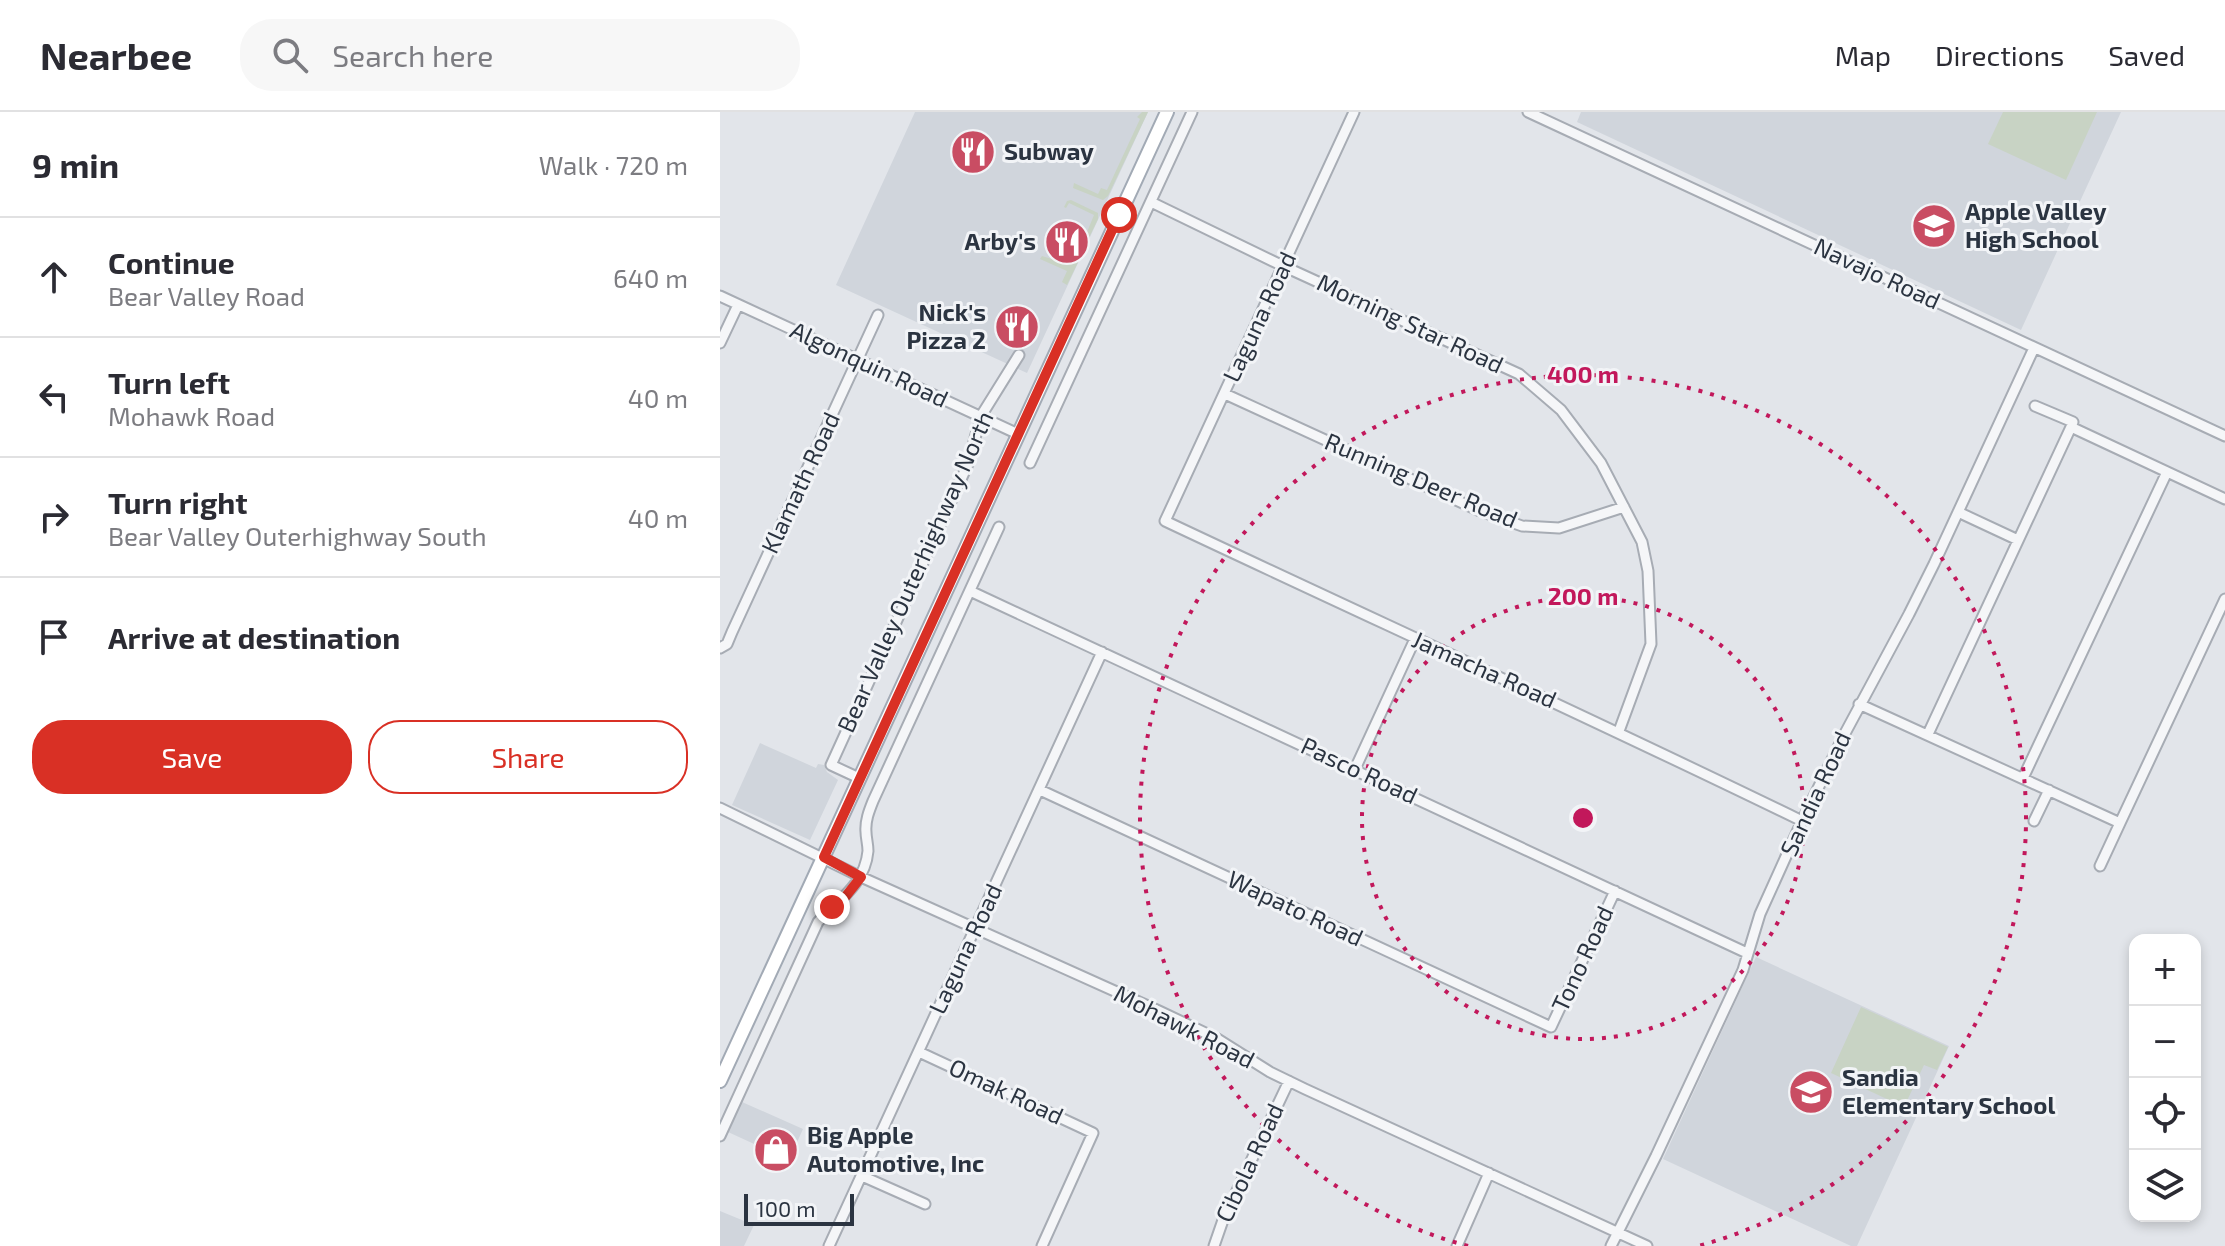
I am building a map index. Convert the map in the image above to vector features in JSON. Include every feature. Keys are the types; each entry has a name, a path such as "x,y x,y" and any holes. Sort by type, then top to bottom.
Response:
{"main road":[{"path":"720,1081 1167,112"}],"street":[{"path":"1030,463 1192,112"},
{"name":"Laguna Road","path":"1165,521 1354,112"},
{"name":"Navajo Road","path":"1528,112 2225,436"},
{"name":"Morning Star Road","path":"1151,202 1519,374 1561,410 1601,463 1642,542 1648,571 1651,644 1619,731"},
{"name":"Algonquin Road","path":"720,296 1018,434"},
{"path":"720,343 738,305"},
{"name":"Klamath Road","path":"720,648 727,644 878,315"},
{"name":"Sandia Road","path":"1611,1246 1743,970 1760,914 1802,821 1859,704 1909,614 2034,348"},
{"name":"Bear Valley Outerhighway North","path":"859,778 831,765 968,464 981,416 1019,355"},
{"name":"Running Deer Road","path":"1225,394 1480,511 1522,526 1559,528 1624,507"},
{"path":"1928,734 2073,422 2035,406"},
{"path":"2071,427 2225,499"},
{"path":"2023,778 2167,472"},
{"path":"1958,512 2018,540"},
{"name":"Jamacha Road","path":"1165,521 1619,731 1802,821"},
{"path":"720,1136 818,922 861,877 868,853 867,817 873,801 999,527"},
{"name":"Pasco Road","path":"970,591 1747,953"},
{"path":"2100,866 2225,599"},
{"path":"1355,769 1415,639"},
{"name":"Laguna Road","path":"829,1246 1102,652"},
{"path":"1859,704 2120,823"},
{"name":"Wapato Road","path":"1040,790 1551,1027"},
{"path":"2034,821 2049,790"},
{"name":"Mohawk Road","path":"720,808 861,877 1216,1038 1289,1081 1647,1246"},
{"name":"Tono Road","path":"1551,1027 1615,891"},
{"name":"Omak Road","path":"919,1052 1093,1133 1042,1246"},
{"name":"Cibola Road","path":"1214,1246 1223,1220 1289,1081"},
{"path":"1457,1246 1489,1173"},
{"path":"862,1176 925,1204"}],"shaded area":[{"path":"915,112 1148,112 1027,373 836,285"},
{"name":"Apple Valley High School","path":"1581,112 2121,112 2021,330 1577,122"},
{"path":"760,743 816,768 818,764 824,765 827,772 838,780 810,840 732,805"},
{"name":"Sandia Elementary School","path":"1756,957 1949,1046 1857,1246 1851,1246 1663,1159"},
{"path":"742,1102 803,1129 789,1160 728,1132"},
{"path":"720,1211 754,1225 744,1246 720,1246"}],"green space":[{"path":"1142,112 1148,112 1108,196 1103,200 1073,188 1074,183 1098,194 1101,188 1107,190 1140,119 1137,117"},
{"path":"2003,112 2097,112 2066,180 1988,144"},
{"path":"1071,200 1098,213 1086,244 1078,240 1082,231 1087,232 1094,215 1069,203 1064,207"},
{"path":"1077,242 1086,246 1067,285 1062,282 1067,271 1040,259 1042,256 1065,263"},
{"path":"1861,1007 1948,1047 1937,1070 1924,1065 1904,1107 1831,1073"}],"place":[{"name":"Subway","path":"973,152"},
{"name":"Apple Valley High School","path":"1934,226"},
{"name":"Arby's","path":"1067,242"},
{"name":"Nick's Pizza 2","path":"1017,327"},
{"name":"Sandia Elementary School","path":"1811,1092"},
{"name":"Big Apple Automotive, Inc","path":"776,1150"}],"route":[{"path":"832,907 846,896 861,877 824,857 1119,215"}]}
